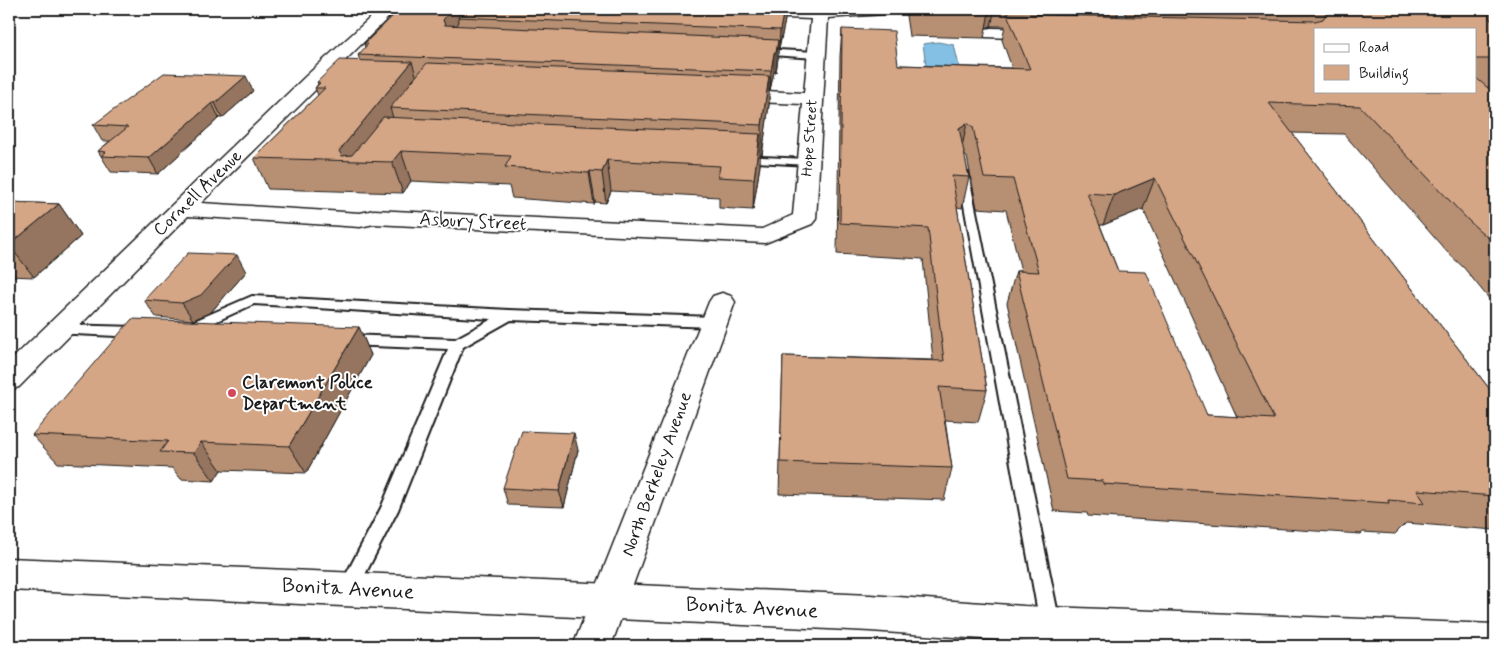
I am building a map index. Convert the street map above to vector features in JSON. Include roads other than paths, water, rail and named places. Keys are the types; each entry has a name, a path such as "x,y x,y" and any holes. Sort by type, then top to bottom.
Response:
{"street":[{"name":"Cornell Avenue","path":"9,379 314,79 389,9"},
{"path":"683,9 769,10 820,14 884,9"},
{"name":"Hope Street","path":"765,236 804,219 820,14"},
{"path":"991,33 1060,34"},
{"path":"314,79 344,80"},
{"path":"713,95 812,99"},
{"name":"Asbury Street","path":"181,209 360,220 374,217 765,236"},
{"name":"North Berkeley Avenue","path":"592,646 718,312"},
{"name":"Bonita Avenue","path":"9,574 870,613 1034,629 1495,643"}],"lane":[{"path":"748,52 816,55"},
{"path":"960,157 1034,629"},
{"path":"730,158 808,162"},
{"path":"208,335 178,334 252,300 509,315 718,312"},
{"path":"338,340 457,344 509,315"},
{"path":"58,330 150,333"},
{"path":"347,589 389,510 457,344"}],"water":[{"path":"938,42 954,45 961,74 927,73 923,44"}],"place":[{"name":"Claremont Police Department","path":"232,393"}]}
